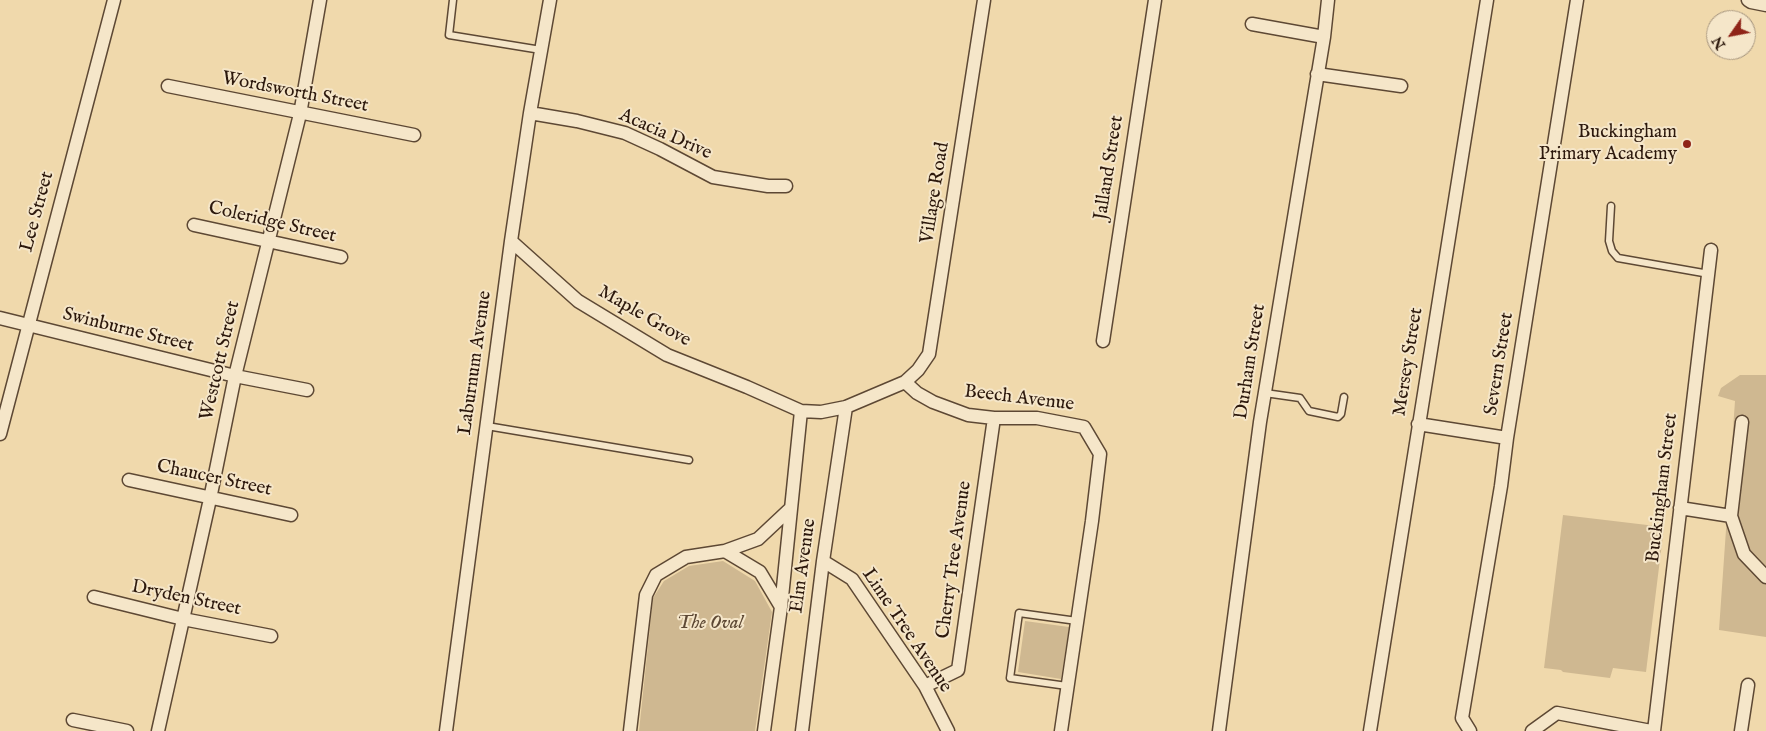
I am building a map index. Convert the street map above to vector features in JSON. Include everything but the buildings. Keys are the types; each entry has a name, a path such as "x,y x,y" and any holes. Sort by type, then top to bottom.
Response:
{"street":[{"name":"Lee Street","path":"0,434 114,0"},
{"name":"Westcott Street","path":"158,731 236,376 300,114 320,0"},
{"name":"Laburnum Avenue","path":"446,731 530,113 550,0"},
{"name":"Village Road","path":"905,382 918,370 929,354 984,0"},
{"name":"Jalland Street","path":"1103,341 1155,0"},
{"name":"Durham Street","path":"1219,731 1265,393 1324,37 1328,0"},
{"name":"Mersey Street","path":"1370,731 1487,0"},
{"name":"Severn Street","path":"1470,731 1462,718 1501,486 1577,0"},
{"path":"1749,1 1766,5"},
{"path":"1252,24 1324,37"},
{"path":"1317,74 1402,86"},
{"name":"Wordsworth Street","path":"168,86 300,114 414,135"},
{"name":"Acacia Drive","path":"530,113 577,121 625,133 713,177 768,186 786,186"},
{"name":"Coleridge Street","path":"194,225 341,257"},
{"name":"Maple Grove","path":"512,241 578,301 668,355 747,387 801,412"},
{"name":"Buckingham Street","path":"1653,731 1711,250"},
{"name":"Swinburne Street","path":"0,318 236,376 307,390"},
{"path":"801,412 821,412 846,406 905,382"},
{"name":"Beech Avenue","path":"905,382 917,393 932,402 968,415 994,418 1037,418 1084,426 1100,454 1061,731"},
{"name":"Elm Avenue","path":"802,731 823,560 846,406"},
{"name":"Elm Avenue","path":"764,731 781,607 801,412"},
{"name":"Cherry Tree Avenue","path":"925,686 958,670 994,418"},
{"path":"1742,422 1730,516 1744,554 1766,577"},
{"path":"1418,424 1507,438"},
{"name":"Chaucer Street","path":"129,480 291,515"},
{"path":"1680,508 1730,516"},
{"path":"630,731 646,595 656,575 686,557 725,551 758,539 790,509"},
{"path":"725,551 760,572 781,607"},
{"name":"Lime Tree Avenue","path":"823,560 852,579 925,686 948,731"},
{"name":"Dryden Street","path":"94,597 183,619 271,636"},
{"path":"1742,731 1748,686"},
{"path":"1532,731 1557,714 1653,731"},
{"path":"73,720 127,731"}],"lane":[{"path":"453,0 449,35 541,50"},
{"path":"1611,206 1609,241 1612,251 1618,258 1708,274"},
{"path":"1265,393 1300,398 1309,411 1338,417 1341,414 1344,397"},
{"path":"487,426 689,460"},
{"path":"1067,686 1010,678 1019,613 1077,621"}],"green space":[{"path":"1740,375 1766,375 1766,637 1719,630 1735,401 1718,396 1721,388"},
{"path":"1563,515 1664,527 1646,672 1613,668 1610,678 1544,668"},
{"name":"The Oval","path":"723,561 755,581 772,612 755,731 639,731 653,598 664,581 689,566"},
{"path":"1025,621 1069,627 1061,679 1018,672"}],"place":[{"name":"Buckingham Primary Academy","path":"1687,144"}]}
